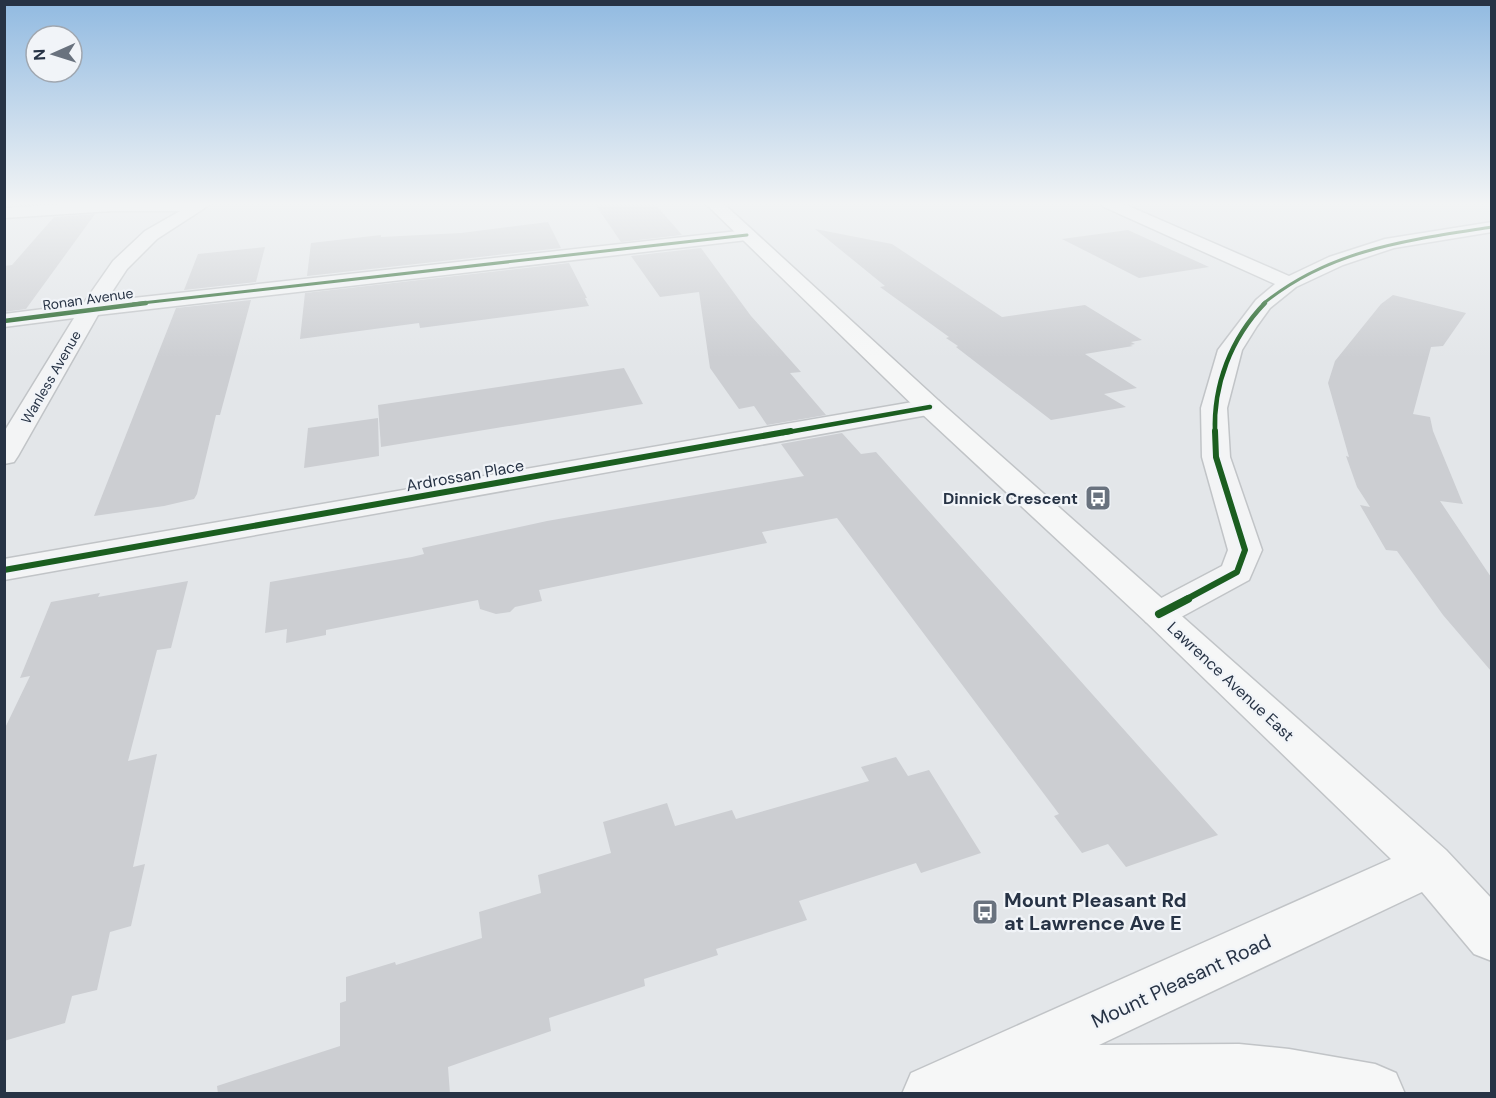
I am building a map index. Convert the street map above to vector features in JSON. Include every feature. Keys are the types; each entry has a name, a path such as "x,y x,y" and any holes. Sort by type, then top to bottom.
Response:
{"main road":[{"name":"Lawrence Avenue East","path":"769,255 930,407 1159,614 1429,865 1491,911"},
{"name":"Lawrence Avenue East","path":"1429,865 1491,937"},
{"name":"Mount Pleasant Road","path":"953,1085 1429,865"},
{"path":"953,1085 1239,1073 1289,1078 1375,1094"}],"street":[{"name":"Wanless Avenue","path":"4,456 90,309 120,264 129,255"},
{"name":"Ronan Avenue","path":"4,321 90,309 567,255"},
{"path":"1226,255 1289,283"},
{"path":"1159,614 1237,572 1245,550 1216,457 1214,408 1230,350 1263,304 1289,283 1354,255"},
{"name":"Ardrossan Place","path":"4,570 930,407"}],"building":[{"path":"21,255 65,255 26,309 4,312 4,266 12,265"},
{"path":"198,255 263,255 256,282 184,290"},
{"path":"310,255 495,255 307,276"},
{"path":"706,255 751,316 801,372 790,373 826,415 767,425 754,406 739,409 710,368 699,292 660,297 631,256"},
{"path":"847,255 909,255 1002,317 1085,305 1142,340 1131,342 1135,344 1130,345 1133,346 1085,354 1137,388 1104,394 1126,407 1051,420 956,347 958,346 946,338 949,337 880,287 885,286"},
{"path":"1094,255 1183,255 1209,267 1139,278"},
{"path":"569,263 589,306 420,328 419,323 300,339 305,293"},
{"path":"1393,295 1466,313 1443,346 1431,347 1413,414 1430,417 1433,431 1463,504 1440,501 1491,577 1491,671 1443,615 1397,551 1386,550 1360,505 1370,507 1357,487 1346,456 1349,457 1328,383 1335,361 1381,304"},
{"path":"251,300 220,415 216,415 194,499 164,506 94,516 176,308"},
{"path":"624,368 643,404 381,447 378,405"},
{"path":"378,418 379,456 304,468 308,428"},
{"path":"842,433 861,454 876,452 1218,835 1126,867 1108,844 1082,853 1054,816 1059,814 837,518 762,532 767,543 539,590 542,601 515,607 510,612 496,614 480,609 478,600 326,630 326,635 286,643 287,629 265,633 270,582 412,557 424,554 422,548 547,521 804,476 781,444"},
{"path":"188,581 171,648 157,650 128,761 157,754 133,867 145,864 131,926 110,932 97,990 72,996 65,1023 4,1041 4,730 30,676 20,678 51,602 100,593 98,597"},
{"path":"896,757 908,776 929,770 981,853 921,873 916,863 799,901 807,920 716,949 718,955 644,979 645,986 549,1018 551,1031 448,1067 450,1094 218,1094 217,1086 340,1046 340,1003 346,1001 346,977 395,962 396,965 482,938 479,912 541,893 538,875 611,853 603,822 667,803 675,826 732,810 736,819 869,781 861,767"}],"cycle path":[{"path":"4,321 90,309 567,255"},
{"path":"1159,614 1237,572 1245,550 1216,457 1214,408 1230,350 1263,304 1289,283 1354,255"},
{"path":"4,570 930,407"}],"place":[{"name":"Dinnick Crescent","path":"1098,498"},
{"name":"Mount Pleasant Rd at Lawrence Ave E","path":"985,912"}]}
